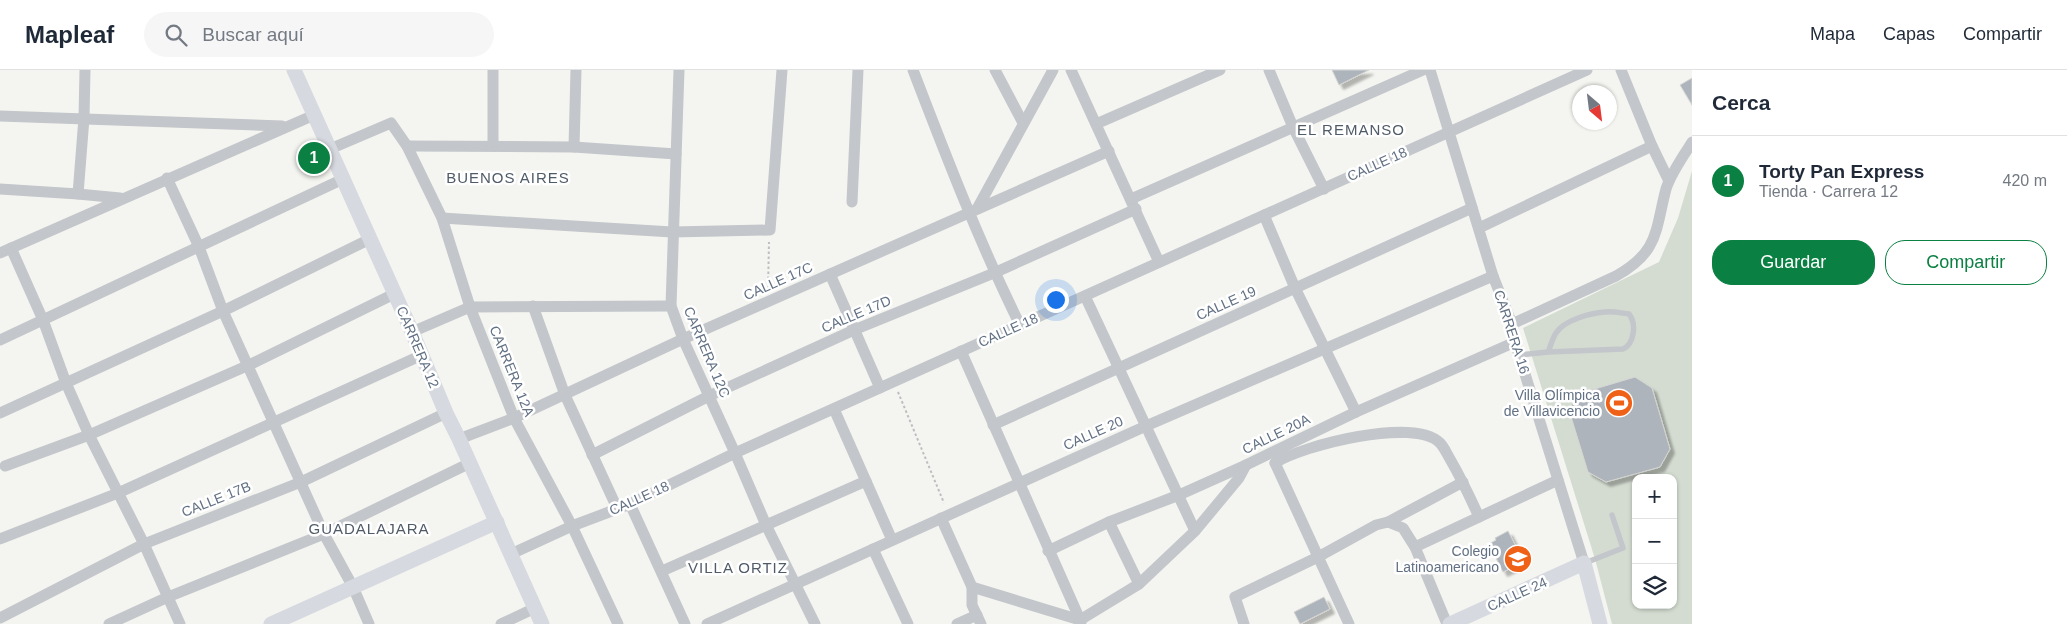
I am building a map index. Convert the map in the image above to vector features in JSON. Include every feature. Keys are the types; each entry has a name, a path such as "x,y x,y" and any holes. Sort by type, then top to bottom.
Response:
{"street":[{"path":"78,194 84,118 85,70"},
{"name":"CARRERA 12","path":"294,70 542,624"},
{"path":"493,70 493,146"},
{"path":"574,147 576,70"},
{"name":"CARRERA 12C","path":"679,70 670,306 766,525 815,624"},
{"path":"442,218 672,232 770,230 782,70"},
{"path":"852,202 858,70"},
{"path":"913,70 973,211 994,273 1020,325"},
{"path":"995,70 1023,123"},
{"path":"973,211 1053,70"},
{"path":"1071,70 1160,262"},
{"path":"1096,124 1220,70"},
{"path":"1269,70 1293,127 1324,188"},
{"name":"CALLE 17D","path":"592,455 709,396 854,330 994,273 1293,127 1423,70"},
{"name":"CARRERA 16","path":"1430,70 1493,276 1512,324 1515,342 1584,564 1600,624"},
{"name":"CALLE 18","path":"511,554 572,526 630,504 834,408 1587,70"},
{"path":"1621,70 1652,146 1669,181"},
{"path":"180,624 144,544 89,435 66,383 43,320 5,251 167,178 314,115"},
{"path":"0,116 287,126"},
{"name":"CARRERA 12A","path":"330,149 391,123 406,146 442,218 470,307 514,418 572,526 618,624"},
{"path":"1512,324 1632,267 1646,251 1656,233 1669,181 1692,142"},
{"path":"406,146 574,147 676,154"},
{"path":"1479,228 1652,146"},
{"name":"CALLE 17C","path":"459,439 514,418 683,339 1108,150"},
{"path":"167,178 199,247 223,311 324,534 353,587 369,624"},
{"path":"0,340 343,179"},
{"path":"0,189 122,199"},
{"name":"CALLE 19","path":"993,425 1472,208"},
{"path":"1264,215 1295,288 1356,412"},
{"path":"0,413 223,311 370,238"},
{"path":"830,274 880,388"},
{"name":"CALLE 20","path":"713,623 1146,426 1493,276"},
{"path":"5,466 89,435 249,365 394,294"},
{"path":"1085,296 1179,495 1194,531"},
{"path":"533,306 565,395 617,508"},
{"path":"412,332 470,307 670,306"},
{"name":"CALLE 20A","path":"1048,551 1109,522 1179,495 1356,412 1515,342"},
{"path":"961,352 1081,622"},
{"path":"0,539 118,492 422,355"},
{"path":"834,408 892,540"},
{"name":"CALLE 17B","path":"0,618 144,544 301,482 446,413"},
{"path":"1258,459 1275,463 1287,456 1320,444 1369,435 1414,434 1429,436 1440,443 1464,482 1480,517"},
{"path":"109,624 168,597 324,534 470,463"},
{"path":"1275,463 1349,624"},
{"path":"1081,622 1139,584 1194,531 1239,478 1246,465"},
{"path":"1415,547 1558,480"},
{"path":"662,571 866,481"},
{"path":"1243,624 1235,597 1318,557 1376,524 1388,522 1464,482"},
{"path":"630,504 685,624"},
{"path":"945,516 972,587 972,604 979,620 957,624"},
{"path":"271,624 497,522"},
{"path":"1109,522 1139,584"},
{"path":"1388,522 1402,528 1415,547 1449,624"},
{"path":"873,549 908,624"},
{"name":"CALLE 24","path":"1449,624 1584,564"},
{"path":"972,587 1081,622"},
{"path":"501,624 535,608"}],"lane":[{"path":"1519,355 1623,349 1628,346 1633,338 1632,317 1629,314 1608,312 1596,313 1574,321 1563,326 1556,334 1548,352"},
{"path":"1584,564 1623,548 1612,515"}],"path":[{"path":"768,302 770,230"},
{"path":"894,382 945,516"}],"shaded area":[{"name":"Villa Olímpica de Villavicencio","path":"1692,171 1692,624 1612,624 1595,559 1523,328 1659,262 1678,218"}],"building":[{"path":"1332,70 1369,70 1339,85"},
{"path":"1692,78 1692,105 1680,85"},
{"path":"1635,377 1652,388 1670,449 1660,467 1606,482 1588,472 1569,410 1578,394"},
{"path":"1508,531 1524,562 1503,572 1489,544 1496,540 1495,538"},
{"path":"1324,597 1330,609 1300,624 1294,612"}],"place":[{"name":"Torty Pan Express","path":"314,158"},
{"name":"Villa Olímpica de Villavicencio","path":"1619,403"},
{"name":"Colegio Latinoamericano","path":"1518,559"}],"district":[{"name":"EL REMANSO","path":"1351,129"},
{"name":"BUENOS AIRES","path":"508,177"},
{"name":"GUADALAJARA","path":"369,528"},
{"name":"VILLA ORTIZ","path":"738,567"}]}
